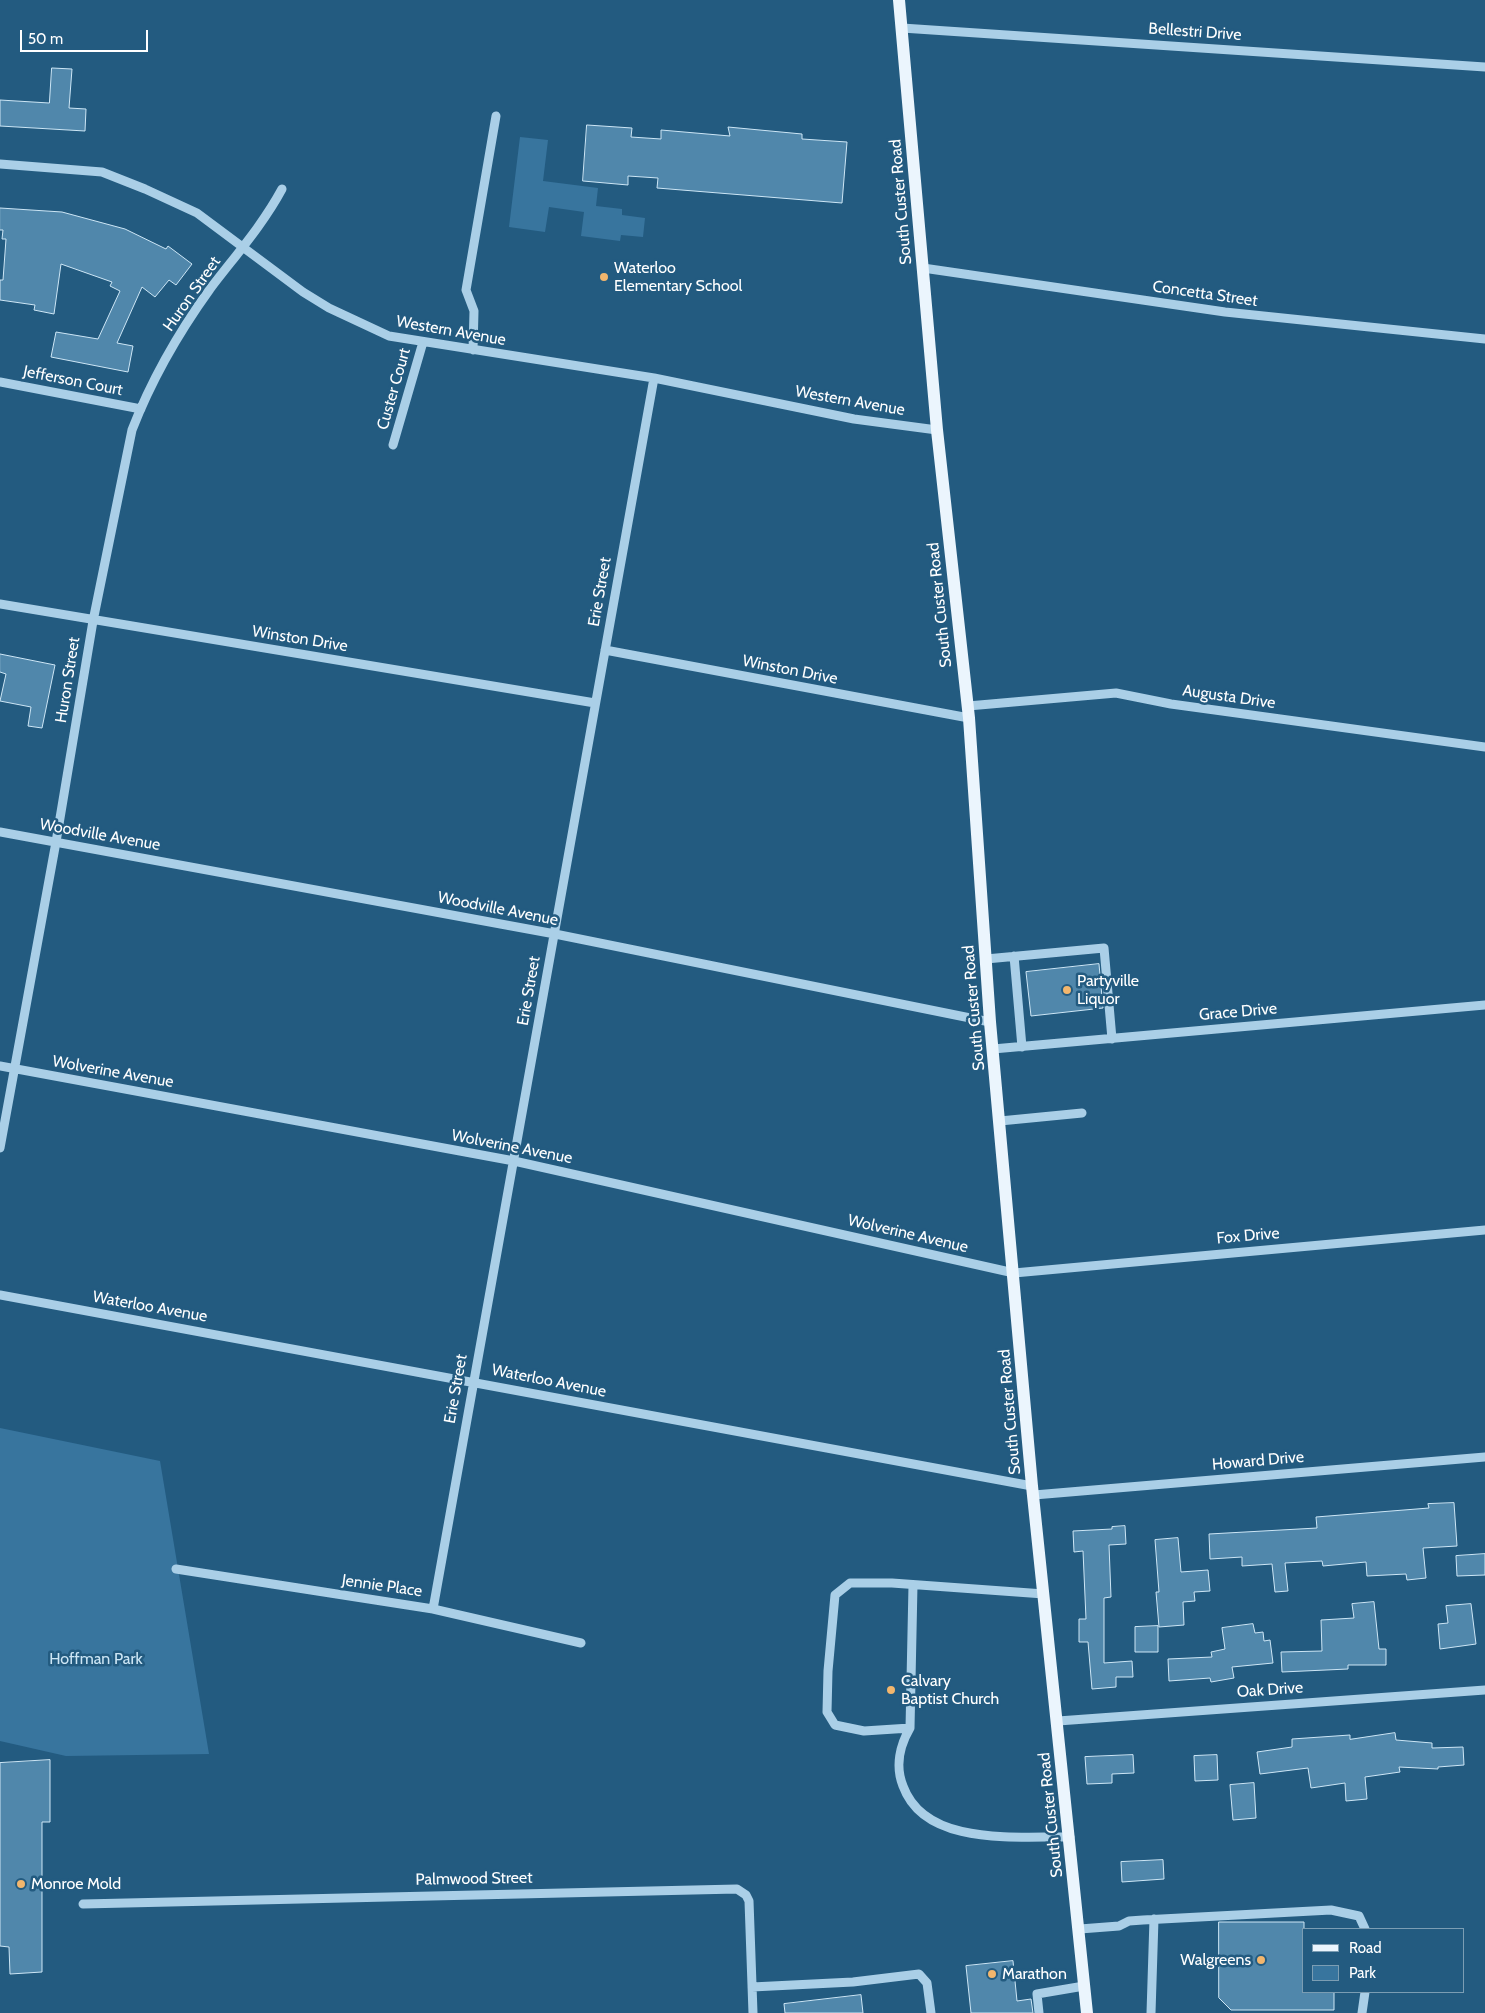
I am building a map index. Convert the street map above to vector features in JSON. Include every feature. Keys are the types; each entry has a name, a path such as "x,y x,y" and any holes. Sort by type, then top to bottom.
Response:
{"main road":[{"name":"South Custer Road","path":"899,0 937,430 969,712 990,1022 1033,1491 1080,1929 1087,2013"}],"street":[{"name":"Bellestri Drive","path":"902,28 1485,67"},
{"path":"474,350 474,311 466,290 496,116"},
{"name":"Western Avenue","path":"0,164 102,172 145,189 197,213 303,292 329,308 389,336 654,378 854,419 937,430"},
{"name":"Huron Street","path":"0,1148 13,1068 56,842 93,621 127,450 141,409 191,316 244,247 269,212 282,189"},
{"name":"Concetta Street","path":"923,268 1225,312 1485,340"},
{"name":"Custer Court","path":"393,445 423,342"},
{"name":"Erie Street","path":"433,1609 654,378"},
{"name":"Jefferson Court","path":"0,382 141,409"},
{"name":"Winston Drive","path":"0,604 93,621 595,703"},
{"name":"Winston Drive","path":"605,650 969,712"},
{"name":"Augusta Drive","path":"969,712 1116,693 1172,704 1485,748"},
{"name":"Woodville Avenue","path":"0,832 555,934 990,1022"},
{"path":"986,958 1104,948 1112,1039"},
{"path":"1014,956 1022,1047"},
{"name":"Grace Drive","path":"994,1050 1485,1005"},
{"name":"Wolverine Avenue","path":"0,1066 514,1161 1014,1273"},
{"path":"1000,1121 1082,1113"},
{"name":"Fox Drive","path":"1014,1273 1485,1230"},
{"name":"Waterloo Avenue","path":"0,1295 473,1382 1033,1491"},
{"name":"Howard Drive","path":"1033,1491 1485,1457"},
{"name":"Jennie Place","path":"176,1569 433,1609 581,1643"},
{"path":"910,1728 864,1731 834,1724 827,1712 828,1671 835,1595 850,1583 892,1583 1044,1594"},
{"path":"913,1586 910,1728 902,1742 899,1775 907,1797 921,1815 950,1830 1000,1836 1070,1837"},
{"name":"Oak Drive","path":"1058,1721 1485,1690"},
{"name":"Palmwood Street","path":"83,1904 737,1889 746,1895 749,1901 753,2013"},
{"path":"1080,1929 1119,1926 1129,1921 1154,1919 1331,1910 1359,1916 1365,1928"},
{"path":"1151,2013 1154,1919"},
{"path":"752,1987 853,1982 919,1974 926,1983 931,2013"},
{"path":"1039,2013 1037,1994 1084,1986"},
{"path":"1362,2013 1365,1993"}],"green space":[{"path":"520,137 548,140 543,181 598,188 596,206 622,209 622,215 645,218 643,237 621,235 620,241 581,236 584,212 549,207 545,232 509,227"},
{"name":"Hoffman Park","path":"0,1428 160,1461 209,1754 66,1756 0,1741"}],"building":[{"path":"52,68 72,69 69,108 86,109 85,131 0,126 0,100 49,103"},
{"path":"587,125 632,128 631,137 661,139 661,130 730,136 728,127 802,134 802,139 847,142 842,203 657,188 658,178 628,176 628,185 583,181"},
{"path":"0,208 62,212 125,229 166,249 168,246 192,264 176,285 169,280 155,297 142,287 117,343 133,346 128,372 51,357 56,332 98,339 120,291 110,286 112,282 61,264 54,314 34,310 35,305 0,300 0,280 3,280 6,239 2,239 3,230 0,230"},
{"path":"0,654 55,665 42,728 28,726 31,707 0,701 6,674 0,672"},
{"name":"Partyville Liquor","path":"1099,964 1103,1008 1031,1016 1026,972"},
{"path":"1454,1503 1457,1546 1423,1548 1426,1578 1407,1580 1406,1574 1367,1576 1366,1562 1323,1566 1322,1561 1285,1563 1288,1591 1275,1592 1272,1564 1242,1566 1242,1557 1210,1559 1209,1534 1317,1528 1316,1517 1429,1508 1428,1504"},
{"path":"1125,1526 1126,1544 1109,1545 1111,1597 1104,1598 1104,1663 1132,1661 1133,1677 1116,1677 1116,1687 1092,1689 1088,1642 1079,1642 1079,1619 1086,1619 1083,1551 1074,1552 1073,1531 1112,1529 1112,1527"},
{"path":"1178,1538 1181,1572 1208,1570 1210,1591 1194,1592 1195,1601 1183,1602 1184,1625 1159,1627 1156,1592 1159,1592 1155,1540"},
{"path":"1485,1554 1485,1575 1457,1576 1456,1556"},
{"path":"1374,1602 1379,1649 1386,1649 1386,1665 1348,1665 1348,1669 1282,1672 1281,1652 1322,1651 1321,1620 1354,1618 1352,1604"},
{"path":"1471,1604 1476,1644 1440,1649 1438,1624 1448,1623 1446,1606"},
{"path":"1253,1624 1255,1633 1263,1632 1264,1641 1270,1640 1273,1663 1232,1667 1234,1678 1211,1682 1210,1678 1169,1681 1168,1659 1212,1657 1211,1652 1225,1649 1222,1628"},
{"path":"1158,1626 1158,1652 1135,1652 1135,1627"},
{"path":"1395,1733 1396,1740 1432,1743 1432,1748 1463,1747 1464,1765 1438,1767 1438,1769 1399,1767 1400,1772 1365,1777 1367,1799 1346,1801 1345,1783 1311,1788 1308,1768 1260,1774 1257,1752 1292,1747 1292,1739 1350,1735 1350,1739"},
{"path":"1133,1755 1134,1773 1112,1774 1112,1783 1087,1784 1085,1757"},
{"path":"1217,1755 1218,1780 1195,1781 1194,1756"},
{"name":"Monroe Mold","path":"50,1760 50,1822 42,1822 42,1972 10,1974 9,1947 0,1946 0,1763"},
{"path":"1254,1783 1256,1818 1233,1820 1230,1785"},
{"path":"1163,1860 1164,1879 1122,1882 1121,1862"},
{"name":"Walgreens","path":"1219,1922 1304,1922 1304,1928 1302,1928 1302,1993 1334,1993 1334,2010 1231,2010 1219,1998"},
{"path":"1013,1961 1017,2001 1031,1999 1033,2013 971,2013 966,1966"},
{"path":"861,1995 863,2013 785,2013 784,2004"}],"place":[{"name":"Waterloo Elementary School","path":"604,277"},
{"name":"Partyville Liquor","path":"1067,990"},
{"name":"Calvary Baptist Church","path":"891,1690"},
{"name":"Monroe Mold","path":"21,1884"},
{"name":"Walgreens","path":"1261,1960"},
{"name":"Marathon","path":"992,1974"}]}
